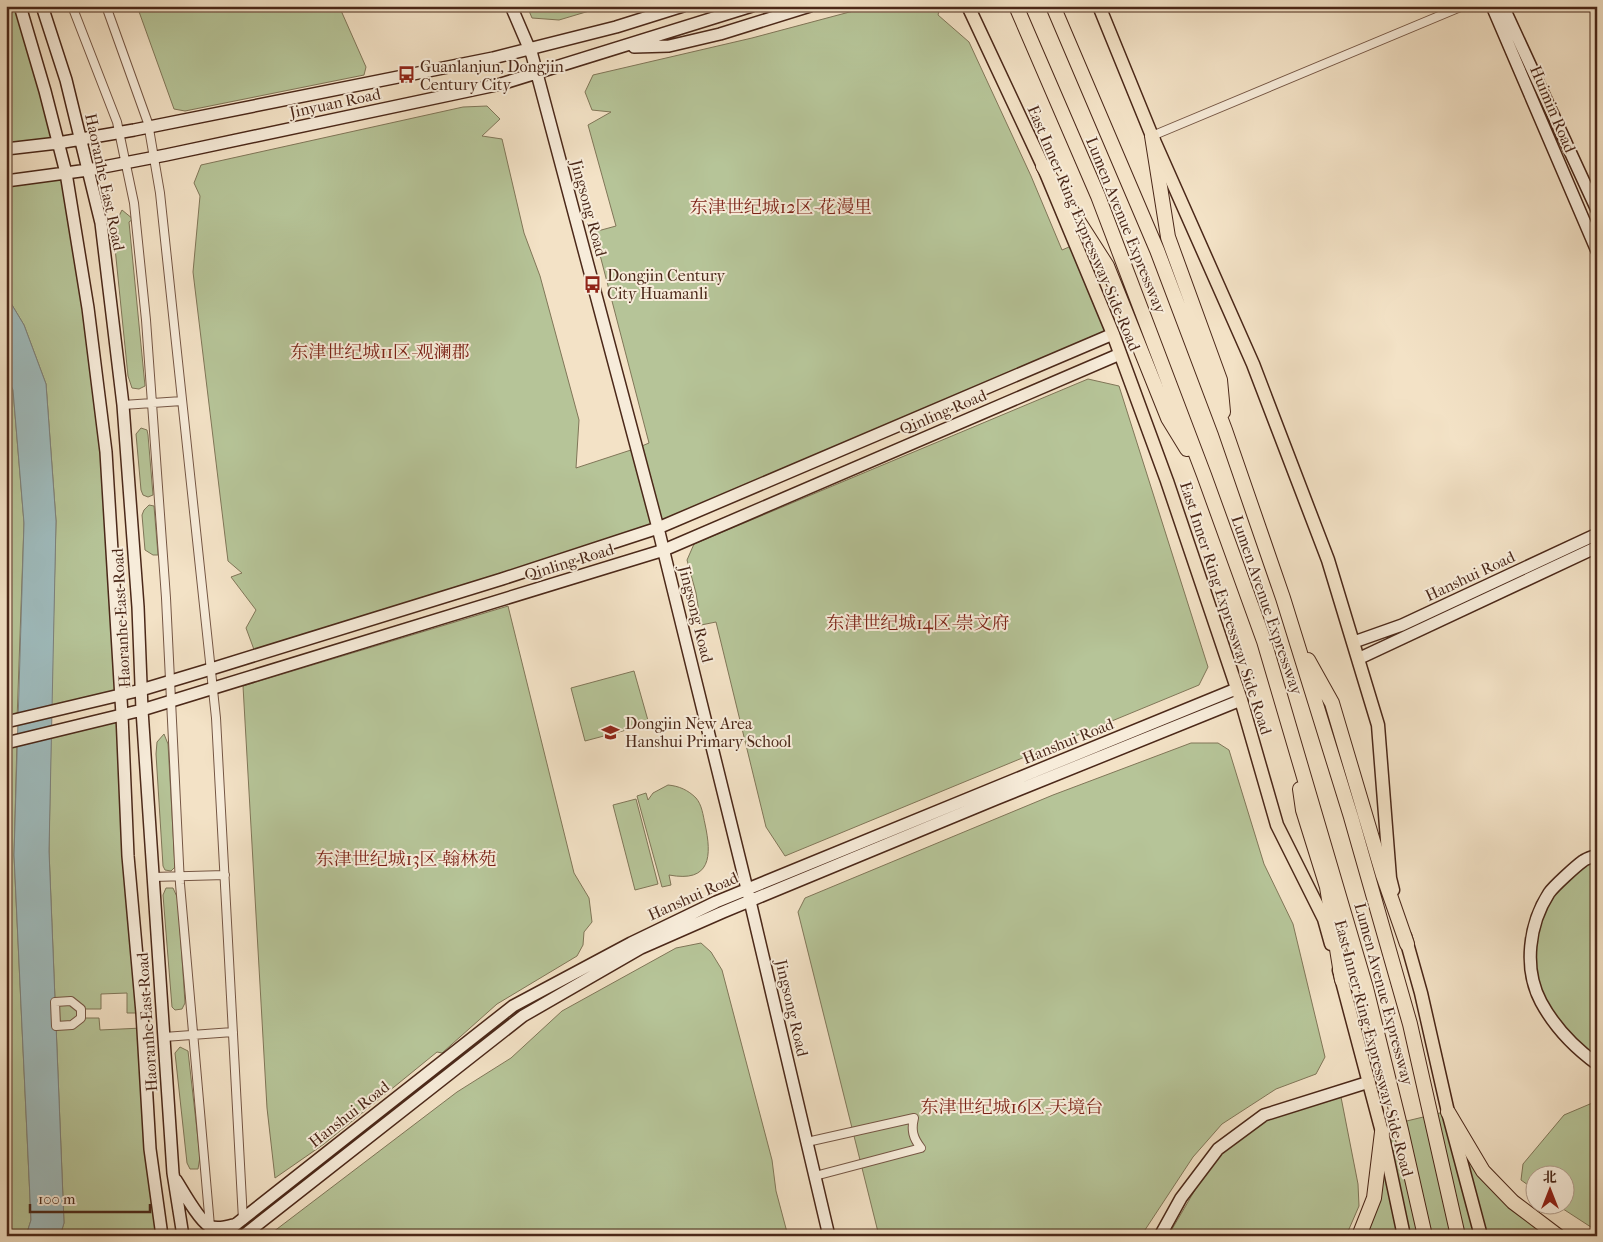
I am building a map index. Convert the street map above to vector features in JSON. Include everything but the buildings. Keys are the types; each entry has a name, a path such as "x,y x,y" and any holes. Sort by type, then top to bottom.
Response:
{"highway":[{"name":"Lumen Avenue Expressway","path":"1016,6 1098,196 1204,475 1264,641 1366,988 1402,1130 1425,1236"},
{"name":"Lumen Avenue Expressway","path":"1053,6 1157,250 1225,430 1295,638 1351,817 1410,1024 1458,1236"},
{"path":"1152,136 1168,237 1220,380 1225,430"},
{"path":"1043,166 1107,266 1168,418 1204,475"},
{"path":"1295,638 1332,703 1383,875 1407,944"},
{"path":"1294,744 1303,810 1327,887 1342,980"},
{"path":"1448,1112 1483,1172 1513,1202 1558,1236"},
{"path":"1359,1236 1374,1198 1382,1132"}],"main road":[{"name":"Haoranhe East Road","path":"20,6 66,173 88,308 106,452 122,715 128,856 142,1013 150,1149 162,1236"},
{"name":"Haoranhe East Road","path":"42,6 66,80 101,223 123,405 138,607 142,710 173,1173 183,1236"},
{"name":"Jingsong Road","path":"511,6 529,49 536,73 664,550 749,895 829,1236"},
{"path":"616,27 641,12 657,6"},
{"name":"Jinyuan Road","path":"9,149 149,128 493,58 616,27 683,6"},
{"name":"Jinyuan Road","path":"11,181 88,170 154,157 501,84 752,6"},
{"path":"620,47 669,46 720,34 810,6"},
{"name":"East Inner Ring Expressway Side Road","path":"968,6 1043,166 1113,334 1167,481 1239,695 1277,825 1324,919 1382,1132 1404,1236"},
{"path":"1099,6 1152,136 1253,364 1328,560 1360,658 1378,724 1390,878 1421,993 1448,1112 1480,1236"},
{"name":"Huimin Road","path":"1492,6 1597,251"},
{"name":"Huimin Road","path":"1503,6 1597,210"},
{"name":"Qinling Road","path":"6,722 141,690 502,579 658,528 1113,334"},
{"name":"Qinling Road","path":"6,743 142,710 664,550 1120,354"},
{"name":"Hanshui Road","path":"1354,642 1402,625 1597,534"},
{"name":"Hanshui Road","path":"1360,658 1597,547"},
{"name":"Hanshui Road","path":"247,1234 523,1016 641,948 749,895 1239,695"},
{"path":"1597,855 1583,861 1550,891 1533,926 1530,969 1540,1001 1557,1026 1582,1053 1597,1064"},
{"name":"Hanshui Road","path":"221,1236 513,1006 631,943 716,902 749,895"},
{"path":"1160,1236 1182,1198 1218,1149 1264,1115 1369,1082"},
{"path":"173,1173 195,1210 210,1226 223,1228 240,1222"}],"street":[{"path":"72,6 117,122 134,202 152,403 166,598 180,876 210,1226"},
{"path":"106,6 149,128 160,193 216,718 233,1032 240,1222"},
{"path":"1152,136 1463,6"},
{"path":"123,405 182,401"},
{"path":"153,878 225,875"},
{"path":"164,1037 233,1032"},
{"path":"807,1142 914,1118 912,1134 920,1148 815,1176"}],"green space":[{"path":"6,6 20,6 58,143 6,149"},
{"path":"137,6 339,6 366,67 364,75 185,111 174,109"},
{"path":"527,6 606,6 559,20 532,18"},
{"path":"872,6 940,6 938,15 969,42 1031,176 1062,250 1076,244 1113,334 658,528 256,655 246,628 256,610 231,577 242,573 228,561 193,272 200,196 194,183 201,165 463,107 487,106 500,119 482,136 502,139 524,233 540,276 579,420 576,468 649,443 594,232 616,226 588,125 611,112 592,110 585,92 593,75 752,38"},
{"path":"66,173 106,452 120,695 51,711 56,521 46,384 24,325 6,295 6,181"},
{"path":"122,210 133,219 129,222 145,386 139,389 132,388 128,376 114,238 115,224"},
{"path":"6,375 13,390 24,523 17,720 6,722"},
{"path":"1088,379 1119,386 1208,667 1199,685 785,856 766,827 716,622 701,625 696,593 687,560 694,544"},
{"path":"141,428 147,430 148,435 153,495 148,497 143,495 141,490 136,434"},
{"path":"149,505 154,506 158,555 153,555 145,550 142,515"},
{"path":"508,606 574,873 589,898 592,922 584,932 583,945 577,956 497,1004 442,1053 437,1052 324,1144 275,1178 267,1108 243,686"},
{"path":"634,671 649,724 585,741 571,688"},
{"path":"122,715 142,1013 127,1013 127,993 101,994 101,1009 81,1009 81,1018 99,1018 100,1030 142,1028 162,1236 60,1236 64,1223 49,851 51,732"},
{"path":"164,734 168,744 175,867 171,871 165,870 163,866 156,754 157,742"},
{"path":"17,741 14,855 31,1220 26,1236 6,1236 6,743"},
{"path":"1191,743 1218,743 1229,750 1264,864 1293,924 1325,1057 1316,1074 1276,1089 1222,1124 1193,1157 1141,1236 879,1236 798,912 805,898 1053,795"},
{"path":"668,785 680,787 693,795 698,801 702,810 707,836 708,856 701,871 693,875 669,875 671,885 662,887 637,796 646,793 648,800 653,793"},
{"path":"636,799 658,884 635,890 613,805"},
{"path":"1597,855 1597,1064 1557,1026 1530,969 1533,926 1550,891"},
{"path":"166,888 173,888 178,899 185,1003 182,1009 175,1010 172,1007 163,895"},
{"path":"701,943 711,952 722,970 772,1160 776,1191 788,1236 274,1236 273,1232 457,1092 511,1058 562,1011 676,948"},
{"path":"180,1047 188,1051 200,1157 198,1169 190,1169 187,1163 175,1053"},
{"path":"1340,1092 1358,1184 1359,1206 1346,1236 1168,1236 1202,1178 1221,1153 1264,1121"},
{"path":"1597,1101 1597,1231 1571,1214 1576,1214 1576,1164 1526,1164 1526,1184 1521,1180 1523,1164 1564,1115"},
{"path":"1444,1112 1471,1156 1526,1212 1526,1214 1528,1214 1550,1236 1364,1236 1386,1126"}],"water":[{"path":"6,295 24,325 46,384 56,521 49,851 64,1223 60,1236 26,1236 31,1220 14,855 24,523 13,390 6,375"}],"place":[{"name":"Guanlanjun, Dongjin Century City","path":"406,75"},
{"name":"Dongjin Century City Huamanli","path":"593,284"},
{"name":"Dongjin New Area Hanshui Primary School","path":"611,732"}],"district":[{"name":"东津世纪城12区-花漫里","path":"781,207"},
{"name":"东津世纪城11区-观澜郡","path":"380,352"},
{"name":"东津世纪城14区-崇文府","path":"918,623"},
{"name":"东津世纪城13区-翰林苑","path":"406,859"},
{"name":"东津世纪城16区-天境台","path":"1012,1107"}]}
